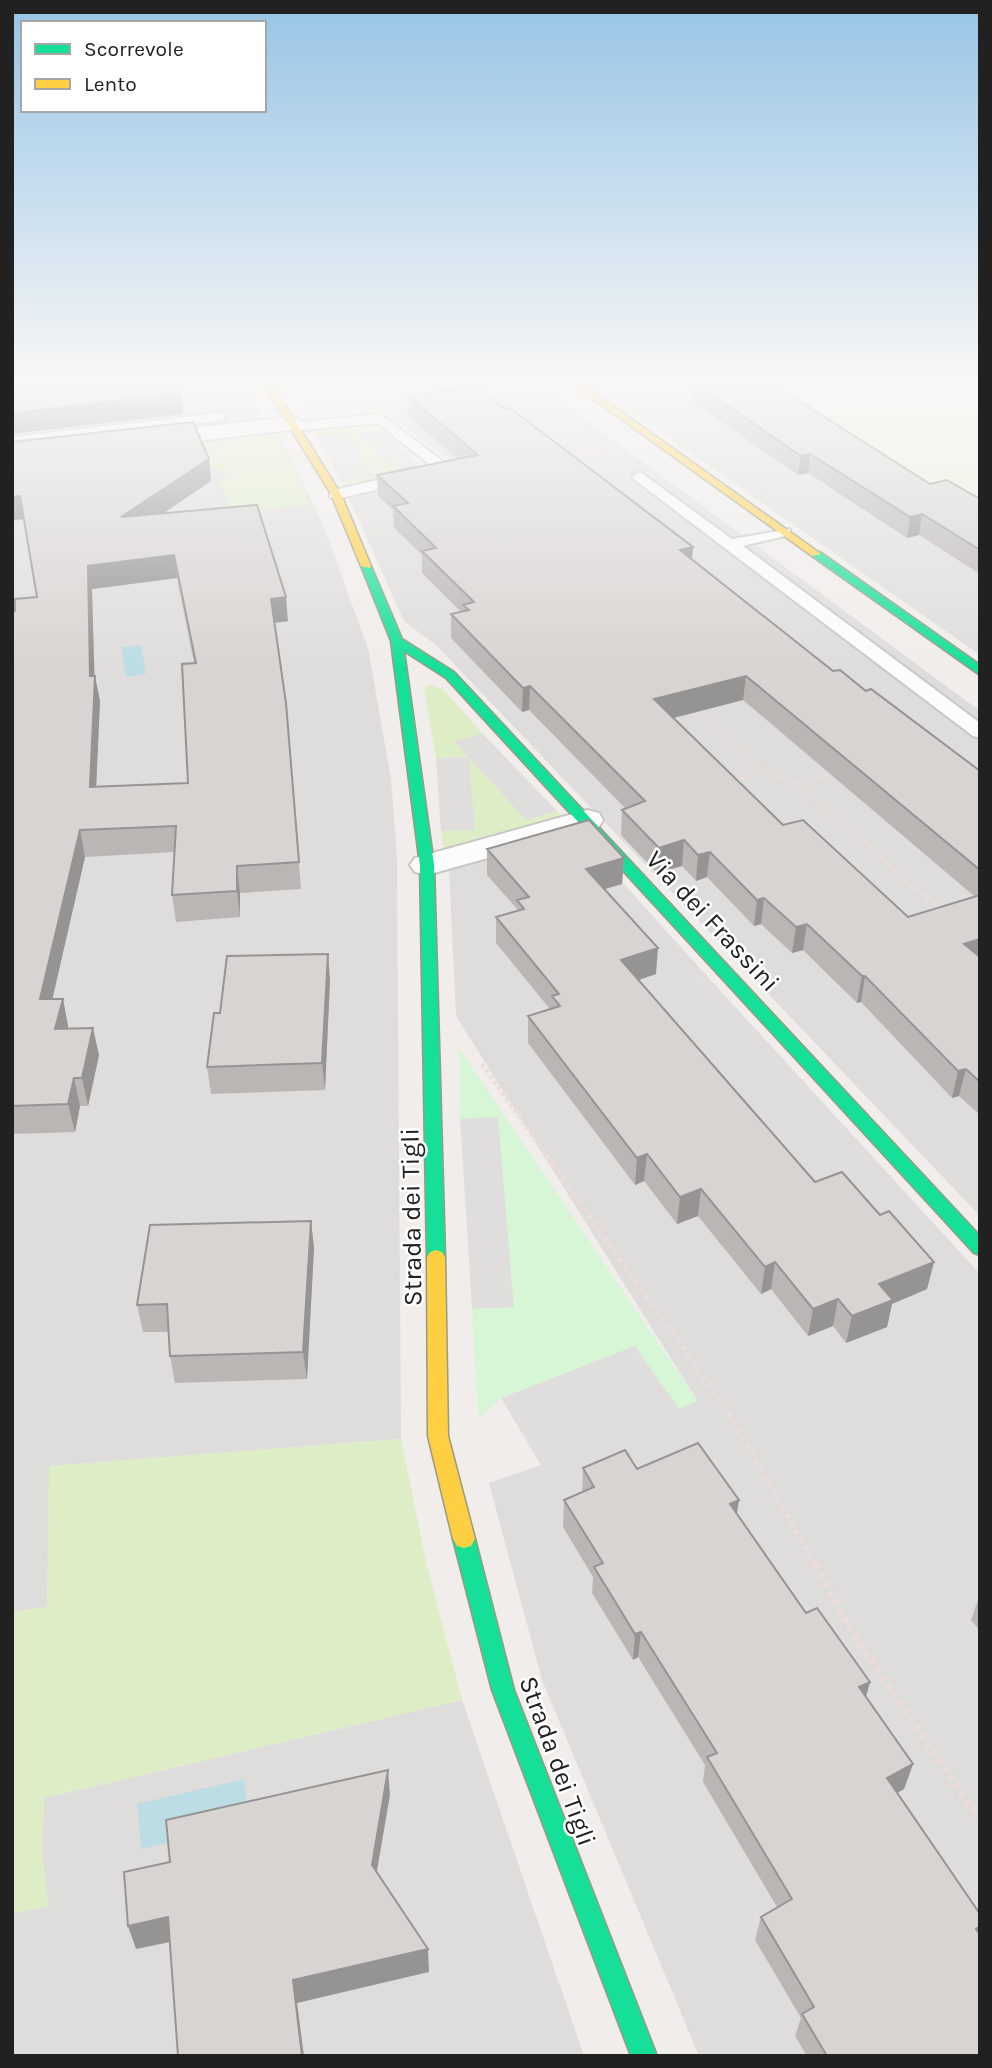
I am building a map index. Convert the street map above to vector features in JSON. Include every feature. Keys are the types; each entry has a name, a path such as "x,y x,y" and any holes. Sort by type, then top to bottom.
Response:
{"street":[{"name":"Strada dei Tigli","path":"323,475 336,494 397,641 427,865 438,1436 503,1690 644,2056"},
{"path":"703,475 980,671"},
{"name":"Via dei Frassini","path":"397,641 450,676 587,820 980,1248"},
{"path":"427,865 587,820"}],"lane":[{"path":"336,494 421,475"},
{"path":"640,477 980,732"},
{"path":"730,544 784,532"}],"path":[{"path":"693,706 765,772 796,783 949,918"},
{"path":"727,782 765,772"},
{"path":"796,783 835,772"},
{"path":"432,1025 455,1026 730,1415 855,1637 980,1820"}],"shaded area":[{"path":"12,475 299,475 322,522 368,648 391,779 397,857 401,1439 50,1466 47,1607 12,1612"},
{"path":"337,475 371,475 372,477 341,481"},
{"path":"457,475 660,475 980,711 980,1161 939,1173 437,646 404,621 349,498"},
{"path":"722,475 914,475 980,517 980,655"},
{"path":"483,734 557,811 526,820 469,758 475,830 441,831 436,758 468,757 454,741"},
{"path":"577,832 706,975 671,986 882,1167 980,1274 980,2056 699,2056 542,1680 489,1483 541,1465 697,1400 456,1016 449,868"},
{"path":"706,975 882,1167 844,1182 670,986"},
{"path":"498,1117 514,1307 472,1309 460,1119"},
{"path":"980,1161 980,1216 939,1173"},
{"path":"635,1346 679,1409 541,1465 501,1398"},
{"path":"462,1700 584,2056 12,2056 12,1914 48,1906 42,1853 44,1798"}],"green space":[{"path":"228,475 296,475 310,505 233,512 220,481"},
{"path":"370,475 407,475 346,488 341,481 371,477"},
{"path":"914,475 980,475 980,517"},
{"path":"430,685 443,689 483,734 455,741 526,820 557,811 565,819 444,850 441,831 474,830 468,757 436,758 424,688"},
{"path":"459,1048 697,1401 679,1409 635,1346 501,1398 478,1419 472,1309 514,1306 498,1118 460,1119"},
{"path":"401,1439 426,1562 462,1700 44,1798 42,1853 48,1906 12,1914 12,1612 47,1607 49,1466"}],"water":[{"path":"141,645 146,674 126,677 121,647"},
{"path":"244,1779 250,1825 141,1849 137,1804"}],"building":[{"path":"12,475 185,475 121,517 257,505 286,597 271,599 286,703 299,862 237,866 237,891 172,895 176,826 80,830 40,999 63,999 55,1029 93,1028 82,1078 74,1078 68,1104 12,1106 12,611 15,611 15,599 37,597 20,496 12,497","holes":["174,555 196,663 182,664 188,783 90,787 95,676 90,676 88,566"]},
{"path":"377,475 598,475 693,547 680,550 833,671 840,670 866,691 871,689 980,771 980,870 746,676 654,699 783,825 803,820 908,917 980,895 980,939 964,944 980,957 980,1082 966,1069 958,1071 865,976 807,924 796,927 764,898 757,900 710,852 698,855 684,840 659,848 622,810 645,801 530,686 523,688 451,614 469,610 463,605 474,602 422,551 436,548 393,506 408,503"},
{"path":"843,475 915,475 930,484 947,480 980,499 980,550 922,514 910,517"},
{"path":"589,820 624,858 586,869 658,948 621,960 815,1182 842,1172 880,1215 889,1211 934,1262 879,1284 893,1300 852,1316 838,1299 813,1309 775,1262 765,1267 701,1189 680,1197 647,1154 637,1158 528,1016 560,1006 552,996 559,994 496,917 524,909 517,900 529,897 487,849"},
{"path":"328,954 322,1063 207,1067 214,1013 220,1013 227,956"},
{"path":"311,1221 303,1352 170,1356 167,1304 137,1305 150,1225"},
{"path":"698,1443 739,1500 730,1504 806,1613 817,1608 870,1682 859,1687 913,1764 887,1778 980,1914 980,1926 976,1929 980,1935 980,2056 827,2056 802,2014 814,2007 761,1917 792,1899 707,1757 717,1753 641,1632 635,1634 594,1567 603,1563 564,1500 594,1487 583,1468 625,1450 637,1469"},
{"path":"388,1770 372,1865 428,1949 293,1980 302,2056 178,2056 168,1917 128,1926 124,1872 170,1862 166,1820"}],"traffic: fast":[{"path":"816,554 980,671"},
{"path":"366,566 397,641 427,865 436,1257"},
{"path":"397,641 450,675 980,1248"},
{"path":"464,1539 503,1690 644,2056"}],"traffic: slow":[{"path":"324,475 336,494 366,566"},
{"path":"704,475 816,554"},
{"path":"436,1257 438,1436 464,1539"}]}
